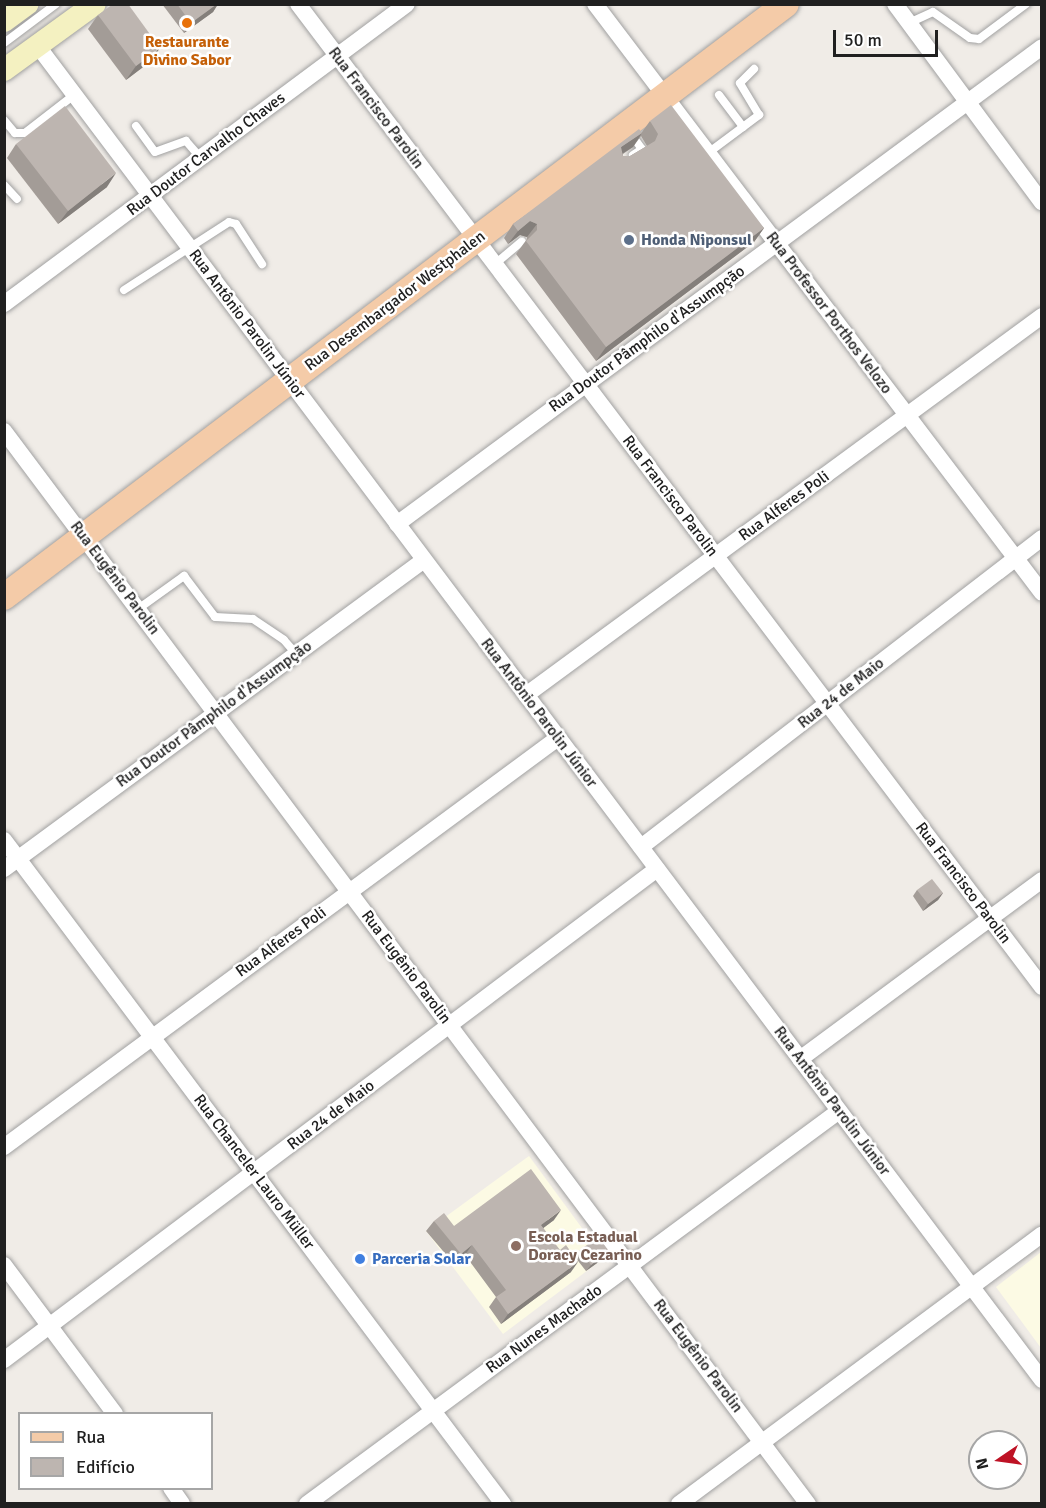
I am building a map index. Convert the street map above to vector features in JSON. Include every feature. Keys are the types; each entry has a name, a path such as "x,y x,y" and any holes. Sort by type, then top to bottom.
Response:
{"main road":[{"name":"Rua Desembargador Westphalen","path":"4,597 786,4"}],"street":[{"path":"4,70 94,4"},
{"name":"Rua Francisco Parolin","path":"298,4 1041,987"},
{"name":"Rua Doutor Carvalho Chaves","path":"4,304 407,4"},
{"name":"Rua Professor Porthos Velozo","path":"595,4 1041,593"},
{"path":"895,4 1041,203"},
{"path":"4,21 26,5"},
{"name":"Rua Antônio Parolin Júnior","path":"37,45 1041,1380"},
{"name":"Rua Doutor Pâmphilo d'Assumpção","path":"397,524 1041,47"},
{"name":"Rua Alferes Poli","path":"526,695 1041,316"},
{"name":"Rua Eugênio Parolin","path":"4,431 808,1503"},
{"name":"Rua 24 de Maio","path":"641,847 1041,538"},
{"name":"Rua Doutor Pâmphilo d'Assumpção","path":"11,864 424,560"},
{"name":"Rua Alferes Poli","path":"4,1147 558,738"},
{"name":"Rua Chanceler Lauro Müller","path":"4,840 11,864 153,1038 503,1503"},
{"name":"Rua 24 de Maio","path":"4,1360 657,869"},
{"path":"801,1059 1041,880"},
{"name":"Rua Nunes Machado","path":"307,1503 839,1111"},
{"path":"679,1503 1041,1234"},
{"path":"4,1265 114,1412"},
{"path":"172,1490 182,1503"}],"lane":[{"path":"4,43 56,4"},
{"path":"909,23 933,12 970,38 979,39 1026,4"},
{"path":"708,153 759,112 740,83 754,69"},
{"path":"4,120 15,134 26,133 74,95"},
{"path":"719,95 743,127"},
{"path":"136,126 155,152 186,141 201,158"},
{"path":"625,159 642,149 626,126"},
{"path":"4,185 17,200"},
{"path":"124,290 233,222 262,264"},
{"path":"495,264 522,241"},
{"path":"138,609 184,576 215,617 254,619 285,640 296,654"}],"shaded area":[{"name":"Escola Estadual Doracy Cezarino","path":"529,1156 604,1258 503,1334 426,1231"},
{"path":"1041,1252 1041,1348 996,1287"}],"building":[{"path":"113,4 128,4 160,48 136,66 98,15"},
{"path":"177,4 217,4 191,23"},
{"name":"Honda Niponsul","path":"671,105 764,228 606,347 526,241 537,230 537,224 530,221 518,231 513,224 639,129 642,133 621,147 623,156 630,156 655,141 658,134 650,121"},
{"path":"65,106 116,173 68,211 16,144"},
{"path":"932,879 943,893 928,904 917,890"},
{"path":"531,1169 561,1210 541,1225 560,1250 566,1245 578,1262 508,1314 496,1297 506,1290 472,1245 461,1254 434,1221 444,1213 454,1226"},
{"path":"598,1237 609,1251 591,1265 580,1250"}],"place":[{"name":"Restaurante Divino Sabor","path":"187,23"},
{"name":"Honda Niponsul","path":"629,240"},
{"name":"Escola Estadual Doracy Cezarino","path":"516,1246"},
{"name":"Parceria Solar","path":"360,1259"}]}
